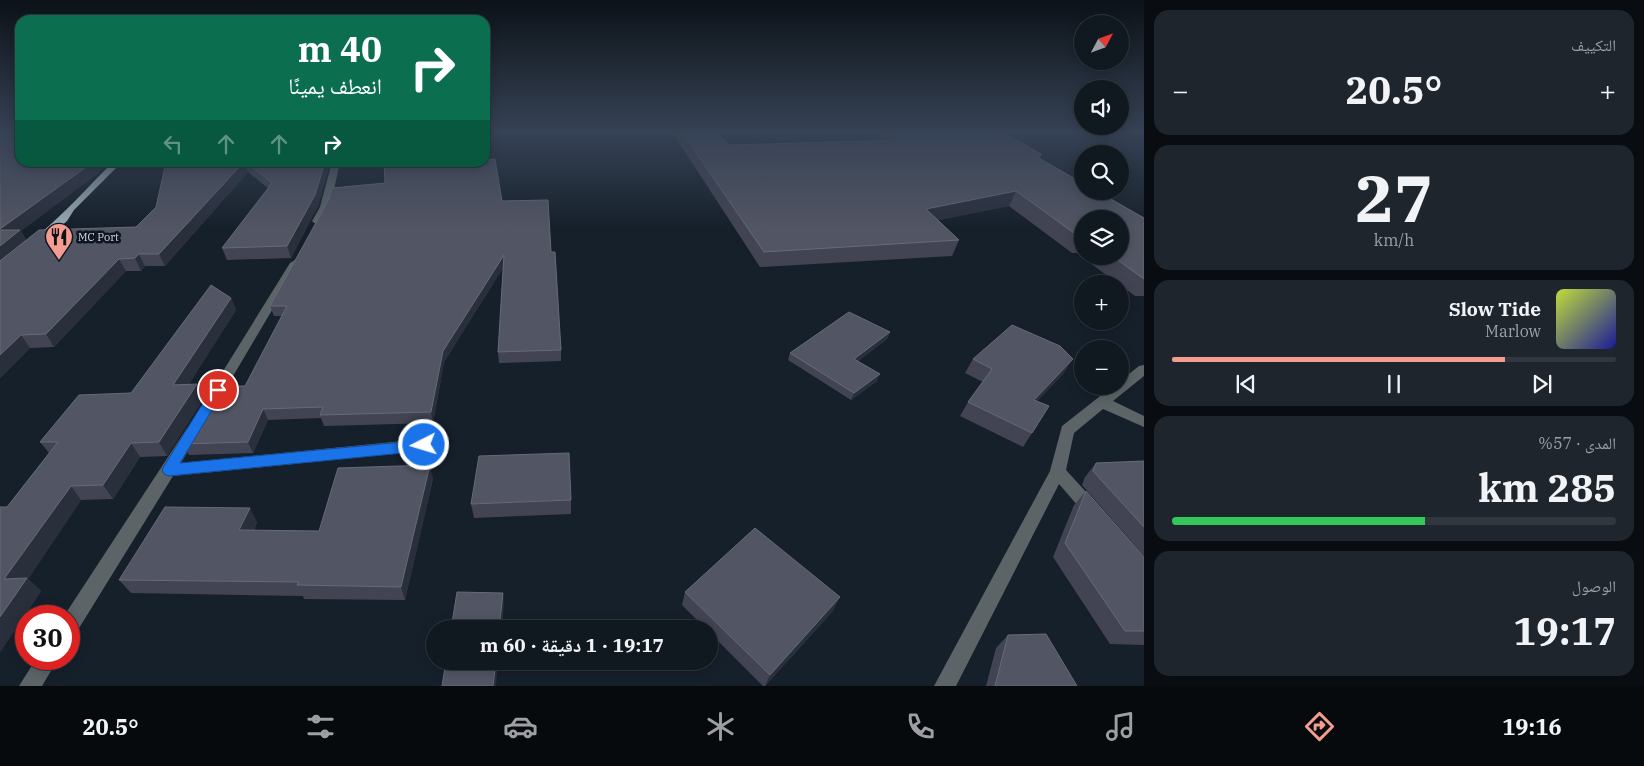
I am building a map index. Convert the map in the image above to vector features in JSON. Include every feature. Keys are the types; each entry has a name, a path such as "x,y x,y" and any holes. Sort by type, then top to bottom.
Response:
{"main road":[{"path":"28,248 64,219 70,209 113,167"}],"street":[{"path":"312,232 325,207 335,167"},
{"path":"80,609 169,470 300,254"},
{"path":"945,686 1058,471 1067,430 1144,369"},
{"path":"1102,402 1144,422"},
{"path":"169,470 424,445"},
{"path":"1058,471 1101,522"},
{"path":"30,686 41,670"}],"building":[{"path":"0,164 15,164 15,167 86,167 0,229"},
{"path":"490,164 496,164 502,201 548,200 551,252 555,252 561,350 498,352 504,255 443,351 431,412 320,415 323,407 263,409 248,442 182,444 218,386 245,386 287,306 270,306 329,199 332,188 385,183 384,167 490,167"},
{"path":"704,164 1049,164 1074,178 1074,200 1113,200 1144,218 1144,279 1125,265 1129,265 1129,210 1074,210 1074,233 1016,191 926,209 959,240 764,252"},
{"path":"165,167 239,167 159,254 139,254 135,258 119,259 46,334 21,335 0,355 0,261 39,230 136,227 156,207"},
{"path":"252,167 323,167 315,195 287,246 222,248 272,183"},
{"path":"0,230 20,230 0,246"},
{"path":"211,285 231,298 173,385 197,384 159,442 131,443 103,485 71,486 4,579 27,578 0,617 0,507 7,507 58,442 40,442 79,395 131,393"},
{"path":"849,312 890,332 854,359 880,374 854,393 790,353"},
{"path":"1012,325 1060,346 1073,359 1034,400 1049,406 1032,433 968,402 992,369 973,359"},
{"path":"569,453 571,500 471,504 479,456"},
{"path":"1144,461 1144,527 1093,471 1096,463"},
{"path":"430,465 401,587 297,585 299,582 119,580 165,507 250,508 239,530 319,531 338,468"},
{"path":"1086,491 1144,557 1144,631 1125,631 1065,543"},
{"path":"755,528 840,597 770,675 718,624 718,620 714,620 685,592"},
{"path":"457,592 503,593 500,620 452,620"},
{"path":"1046,634 1077,686 995,686 1008,635"},
{"path":"445,670 495,670 493,686 442,686"}],"place":[{"name":"MC Port","path":"59,261"}],"route":[{"path":"218,390 169,470 424,445"}]}
